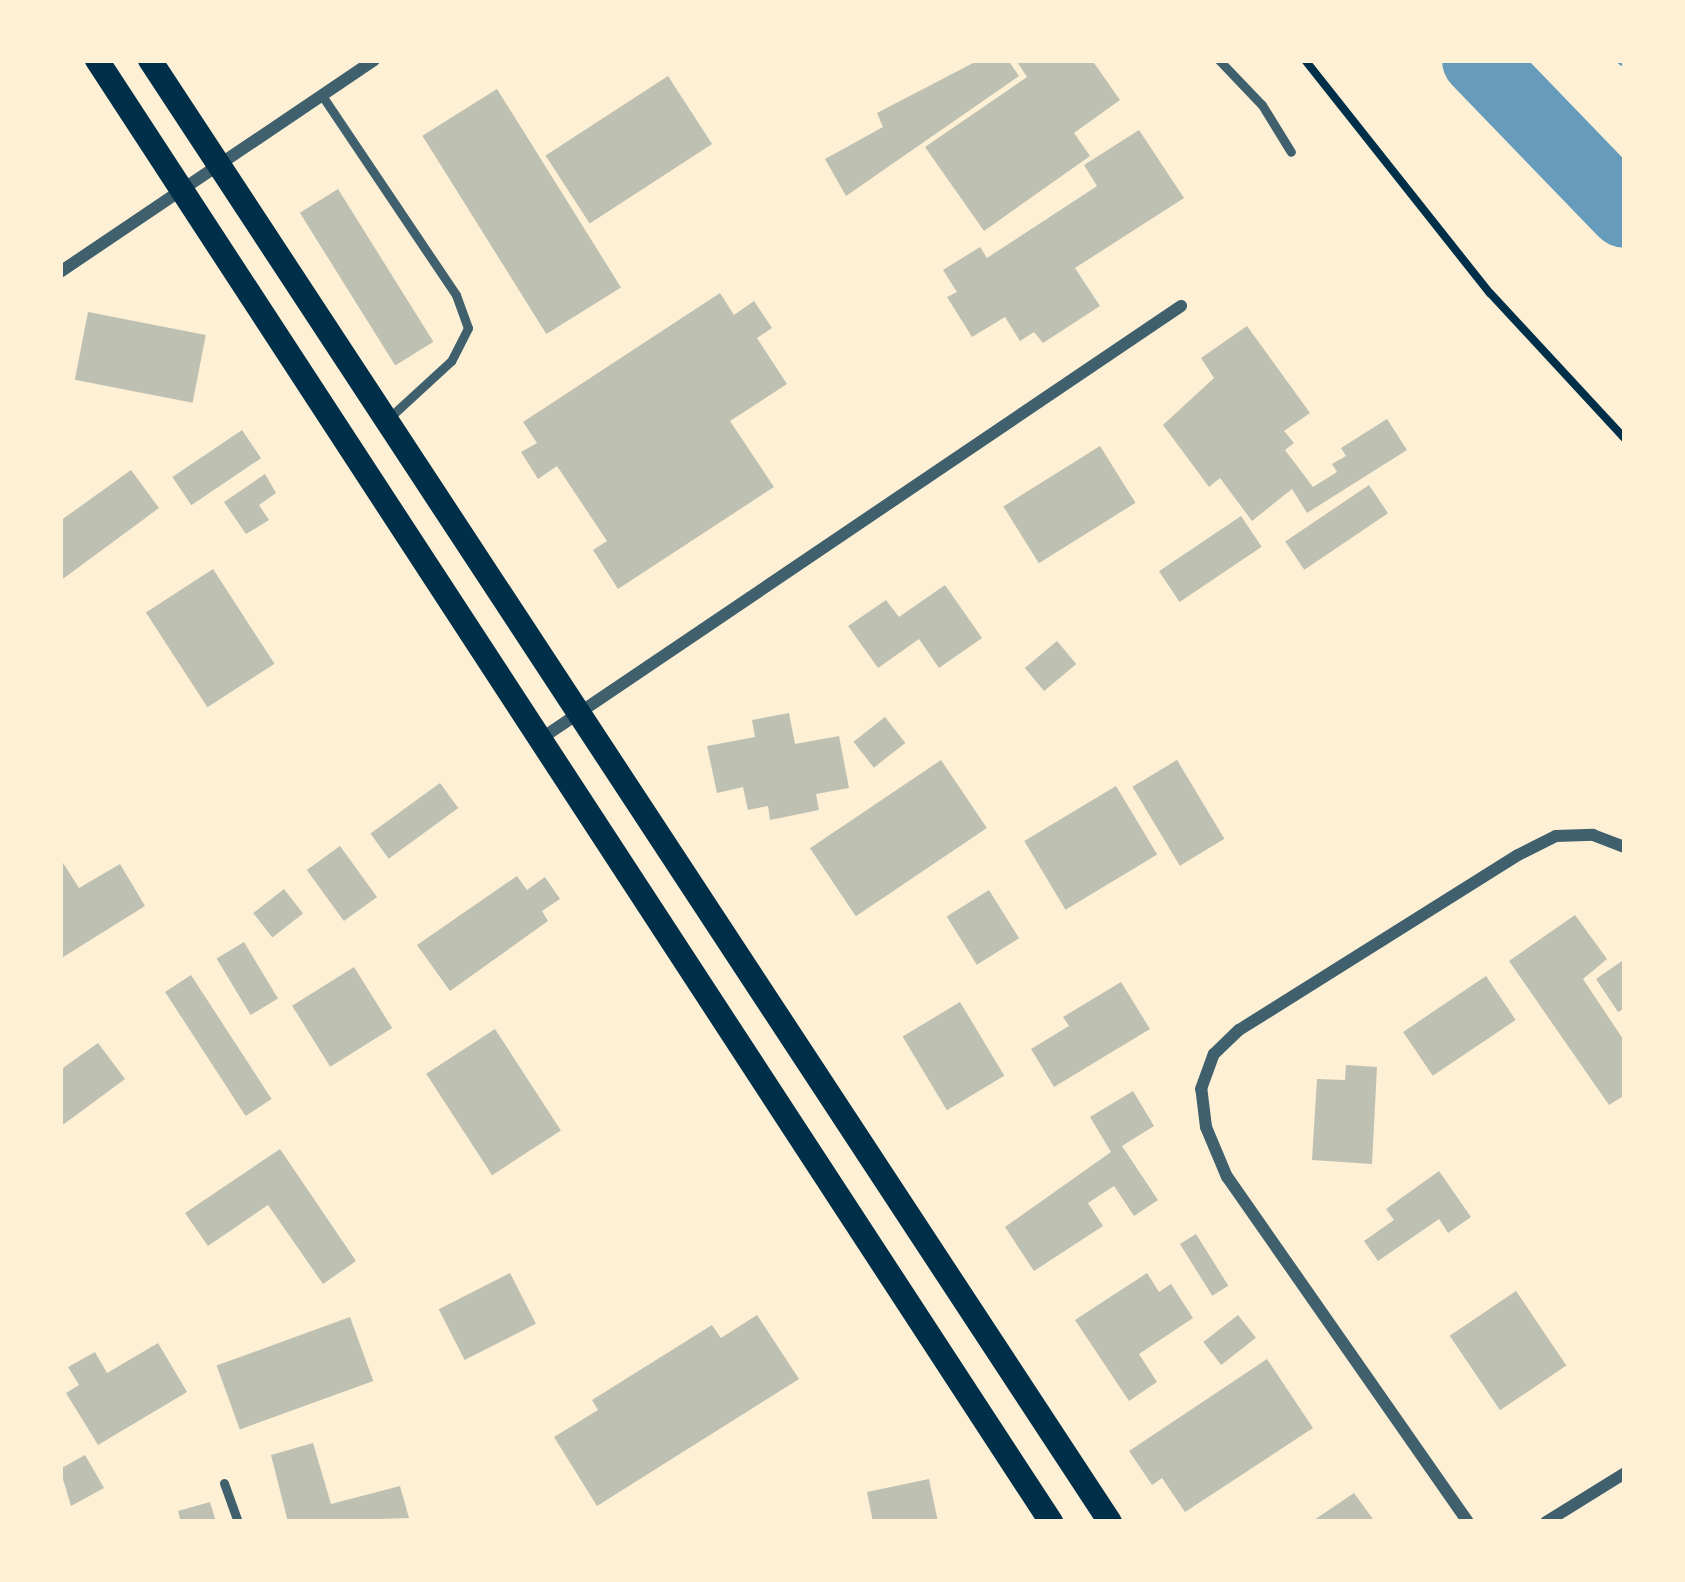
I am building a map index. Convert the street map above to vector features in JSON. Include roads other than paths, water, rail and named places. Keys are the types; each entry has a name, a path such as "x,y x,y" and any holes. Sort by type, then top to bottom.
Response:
{"main road":[{"path":"97,60 1051,1522"},
{"path":"150,60 575,716 1110,1522"}],"street":[{"path":"60,272 217,161 374,60"},
{"path":"538,741 1180,306"},
{"path":"1468,1522 1227,1177 1205,1127 1201,1089 1214,1054 1239,1030 1518,855 1556,836 1592,835 1625,847"},
{"path":"1546,1522 1625,1473"}],"lane":[{"path":"1219,60 1262,105 1291,152"},
{"path":"322,94 456,295 468,328 451,362 385,422"},
{"path":"224,1483 238,1522"}],"waterway":[{"path":"1478,60 1625,212"}]}
